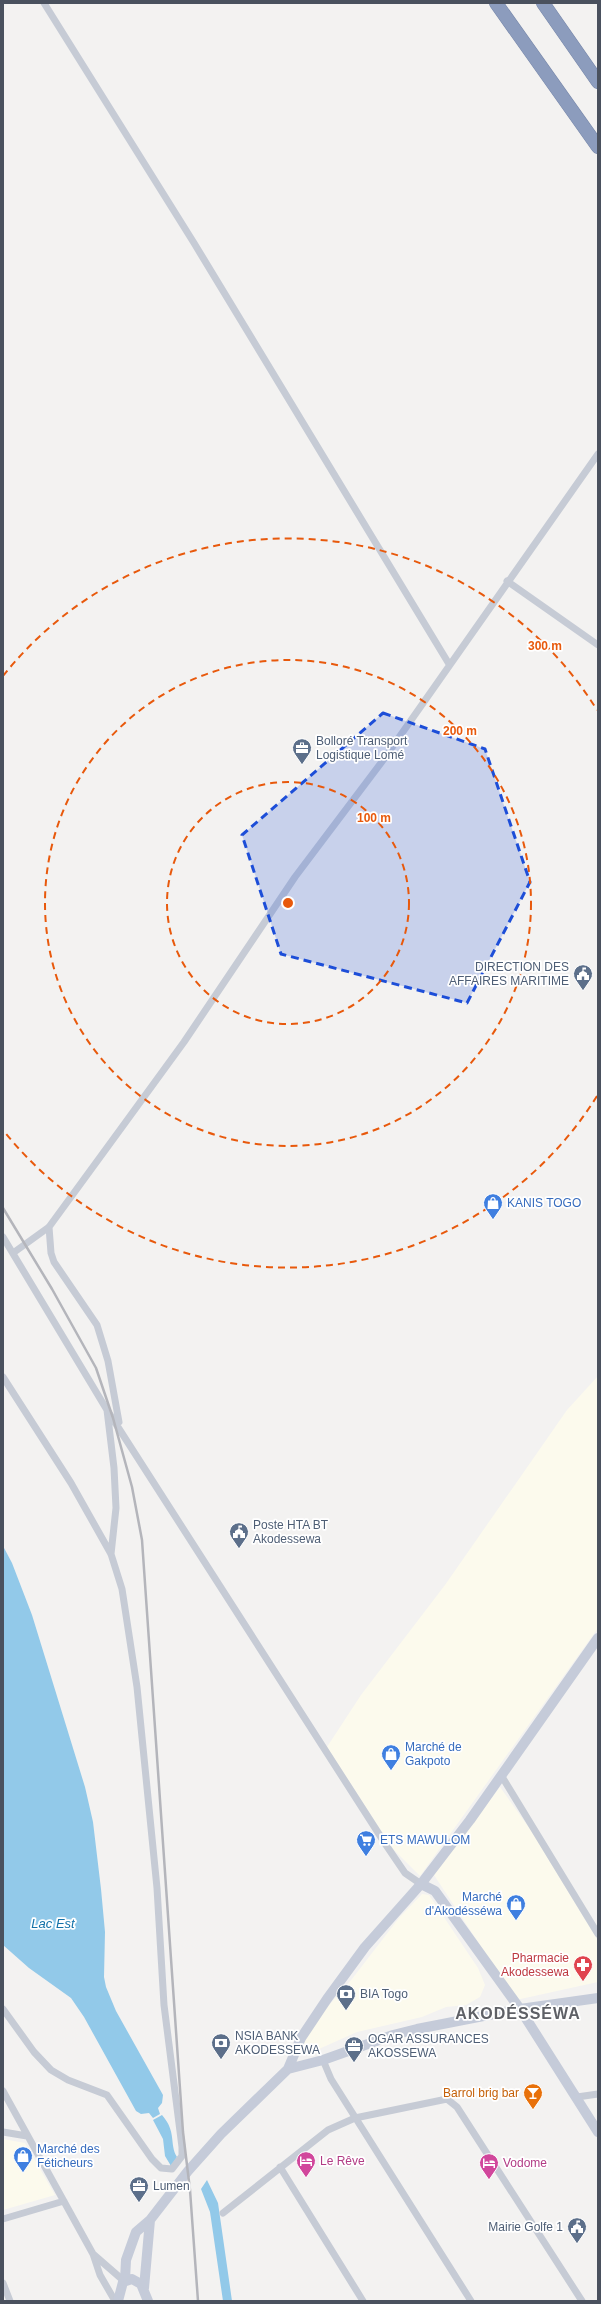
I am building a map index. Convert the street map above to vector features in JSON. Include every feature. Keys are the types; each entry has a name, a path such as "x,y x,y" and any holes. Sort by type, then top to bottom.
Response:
{"highway":[{"path":"496,3 598,147"},
{"path":"544,3 598,82"}],"main road":[{"path":"117,2301 119,2291 125,2281 126,2260 136,2232 150,2220 195,2162 236,2119 288,2069 301,2038 327,1999 374,1937 420,1884 501,1775 598,1638"},
{"path":"420,1884 435,1891 520,2009 598,2132"},
{"path":"288,2069 323,2060 393,2035 520,2009 598,1998"},
{"path":"144,2288 150,2220"},
{"path":"125,2281 138,2280 144,2288 148,2301"}],"street":[{"path":"44,3 198,250 449,664"},
{"path":"13,1253 49,1227 184,1042 295,877 381,763 507,581 598,454"},
{"path":"507,581 598,645"},
{"path":"49,1227 51,1253 54,1262 97,1325 108,1361 113,1398 121,1430"},
{"path":"3,1237 107,1410 400,1866 409,1878 420,1884"},
{"path":"3,1377 71,1483 111,1554 127,1611 137,1687 157,1888 164,2005 182,2156 172,2169 161,2168 152,2159 107,2094 68,2080 51,2070 34,2052 3,2009"},
{"path":"107,1410 114,1468 116,1501 111,1554"},
{"path":"501,1775 598,1934"},
{"path":"323,2060 327,2072 355,2118 471,2301"},
{"path":"3,2091 93,2254 100,2275 117,2301"},
{"path":"577,2098 598,2094"},
{"path":"223,2213 318,2137 355,2118 441,2099 452,2102 582,2301"},
{"path":"3,2132 27,2136"},
{"path":"280,2167 363,2301"},
{"path":"3,2219 64,2201"},
{"path":"93,2254 125,2281"},
{"path":"3,2283 10,2301"}],"highlighted area":[{"path":"383,713 485,749 530,882 467,1003 281,954 242,835"}],"shaded area":[{"path":"598,1376 598,1628 420,1876 393,1849 327,1747 361,1695 445,1585 567,1410"},
{"name":"AKODÉSSÉWA","path":"500,1787 532,1832 598,1941 598,1982 516,2000 434,1875"},
{"path":"422,1894 429,1895 478,1968 485,1985 480,1997 466,2005 446,2007 422,2017 357,2032 310,2053 303,2049 302,2044 317,2019 352,1979 399,1918"},
{"name":"Marché des Féticheurs","path":"3,2139 25,2143 55,2195 3,2210"}],"water":[{"name":"Lac Est","path":"3,1546 12,1563 32,1615 85,1787 93,1822 101,1889 105,1932 104,1977 106,1987 116,2011 163,2095 162,2103 158,2108 160,2114 153,2118 149,2113 141,2114 136,2111 84,2017 71,1998 29,1968 3,1945"},
{"path":"162,2115 170,2127 173,2147 177,2157 171,2166 165,2156 163,2139 153,2120"},
{"path":"207,2180 218,2203 232,2301 223,2301 210,2212 201,2189"}],"railway":[{"path":"3,1208 52,1289 96,1368 113,1418 132,1487 142,1540 183,2132 190,2190 198,2301"}],"place":[{"name":"Bolloré Transport Logistique Lomé","path":"302,765"},
{"name":"DIRECTION DES AFFAIRES MARITIME","path":"583,991"},
{"name":"KANIS TOGO","path":"493,1220"},
{"name":"Poste HTA BT Akodessewa","path":"239,1549"},
{"name":"Marché de Gakpoto","path":"391,1771"},
{"name":"ETS MAWULOM","path":"366,1857"},
{"name":"Marché d'Akodésséwa","path":"516,1921"},
{"name":"Pharmacie Akodessewa","path":"583,1982"},
{"name":"BIA Togo","path":"346,2011"},
{"name":"NSIA BANK AKODESSEWA","path":"221,2060"},
{"name":"OGAR ASSURANCES AKOSSEWA","path":"354,2063"},
{"name":"Barrol brig bar","path":"533,2110"},
{"name":"Marché des Féticheurs","path":"23,2173"},
{"name":"Le Rêve","path":"306,2178"},
{"name":"Vodome","path":"489,2180"},
{"name":"Lumen","path":"139,2203"},
{"name":"Mairie Golfe 1","path":"577,2244"}],"district":[{"name":"AKODÉSSÉWA","path":"518,2013"}]}
